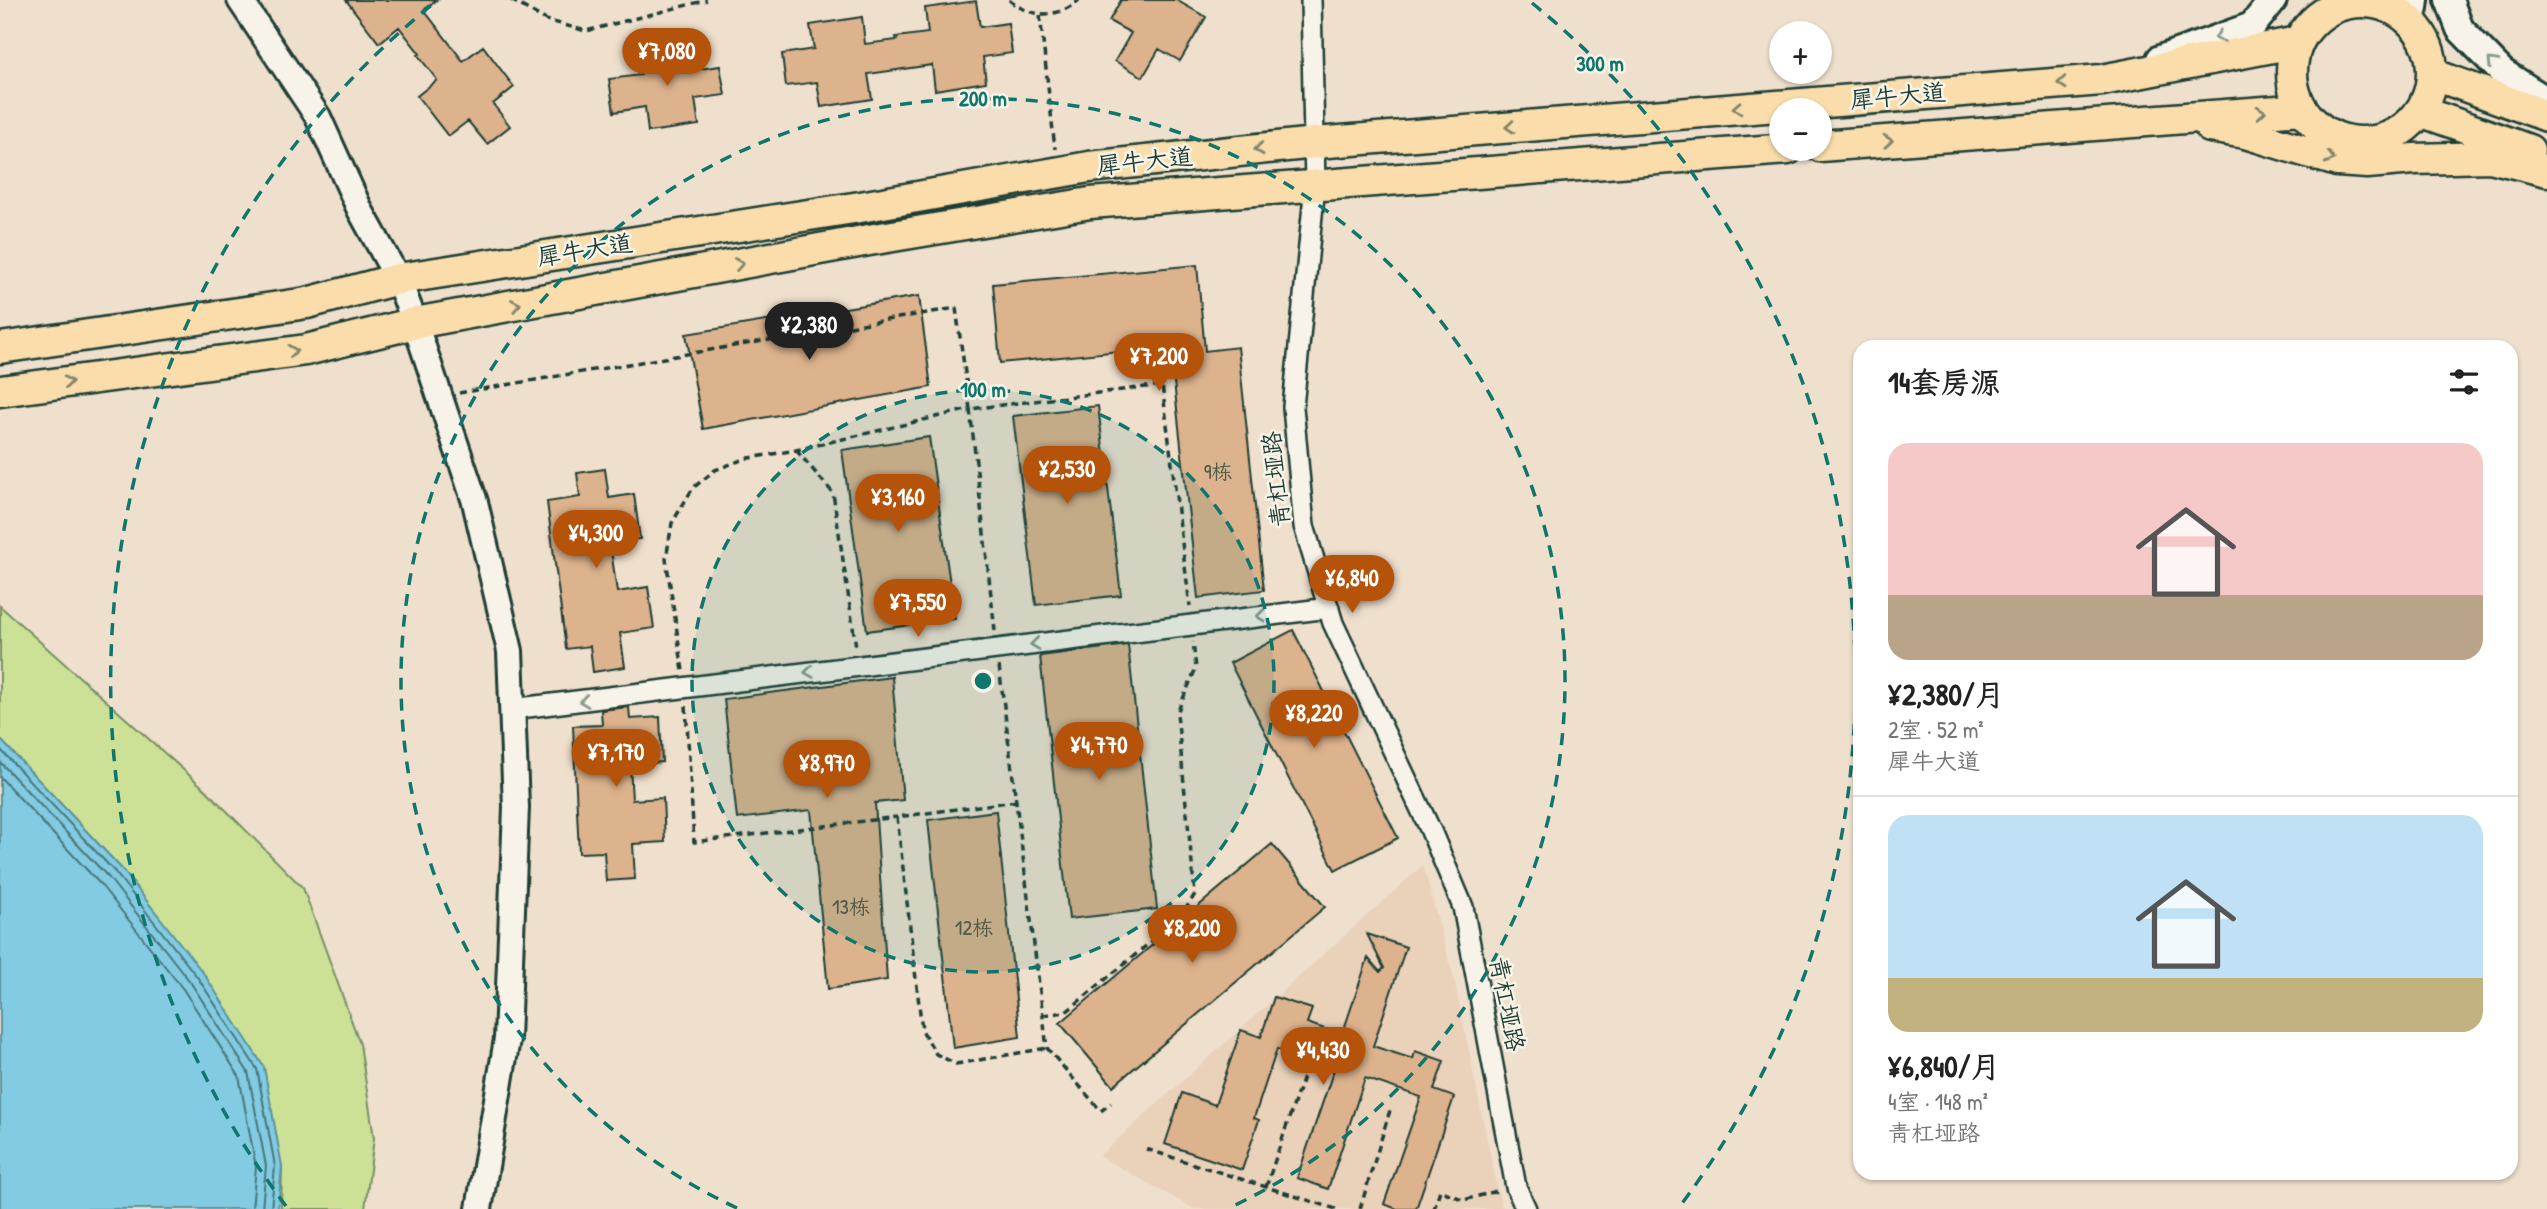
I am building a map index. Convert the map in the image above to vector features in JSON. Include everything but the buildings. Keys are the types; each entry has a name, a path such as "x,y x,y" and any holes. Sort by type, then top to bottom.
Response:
{"main road":[{"path":"2102,80 2252,26 2273,0"},
{"path":"2449,0 2460,29 2476,46 2502,72 2547,101"},
{"path":"2340,3 2378,4 2396,11 2414,12 2430,55 2432,74 2429,93 2420,111 2404,128 2384,139 2360,143 2337,139 2317,127 2302,109 2293,88 2291,65 2298,43 2308,27 2340,3"},
{"name":"犀牛大道","path":"0,348 307,303 398,279 860,207 1089,167 1315,143 2102,80 2298,43"},
{"path":"2432,74 2547,116"},
{"name":"犀牛大道","path":"1832,145 2302,109"},
{"path":"2420,111 2547,156"},
{"path":"2168,120 2245,133 2337,161 2367,163 2490,157 2547,170"},
{"name":"犀牛大道","path":"0,391 306,349 415,323 841,245 1090,203 1769,150"}],"street":[{"path":"240,0 318,117 360,210 398,279 475,502 510,651 516,807 507,1039 479,1209"},
{"name":"青杠垭路","path":"1311,0 1315,185 1293,407 1304,526 1333,624 1431,831 1463,907 1516,1186 1526,1209"},
{"path":"512,709 1329,608"}],"path":[{"path":"511,0 546,20 586,31 707,0"},
{"path":"1009,0 1024,10 1040,15 1057,13 1079,0"},
{"path":"1040,15 1058,172"},
{"path":"440,397 956,308 970,409 796,450 744,459 715,470 693,488 672,523 666,559 685,688 694,842 1016,801"},
{"path":"796,450 833,494 859,666"},
{"path":"1043,1016 1066,1012 1181,917 1195,894 1177,713 1196,668 1192,625"},
{"path":"897,817 922,1030 936,1054 956,1064 1047,1048"},
{"path":"1266,1187 1304,1074"},
{"path":"1360,1209 1391,1107"},
{"path":"1146,1149 1336,1209"},
{"path":"1434,1209 1440,1190 1464,1200 1516,1186"}],"shaded area":[{"path":"1423,865 1455,982 1503,1209 1194,1209 1099,1156"}],"green space":[{"path":"0,606 207,791 303,888 360,1044 374,1138 365,1209 281,1209 282,1166 121,868 0,739"}],"water":[{"path":"0,739 121,868 204,974 264,1067 282,1166 278,1209 0,1209"}]}
